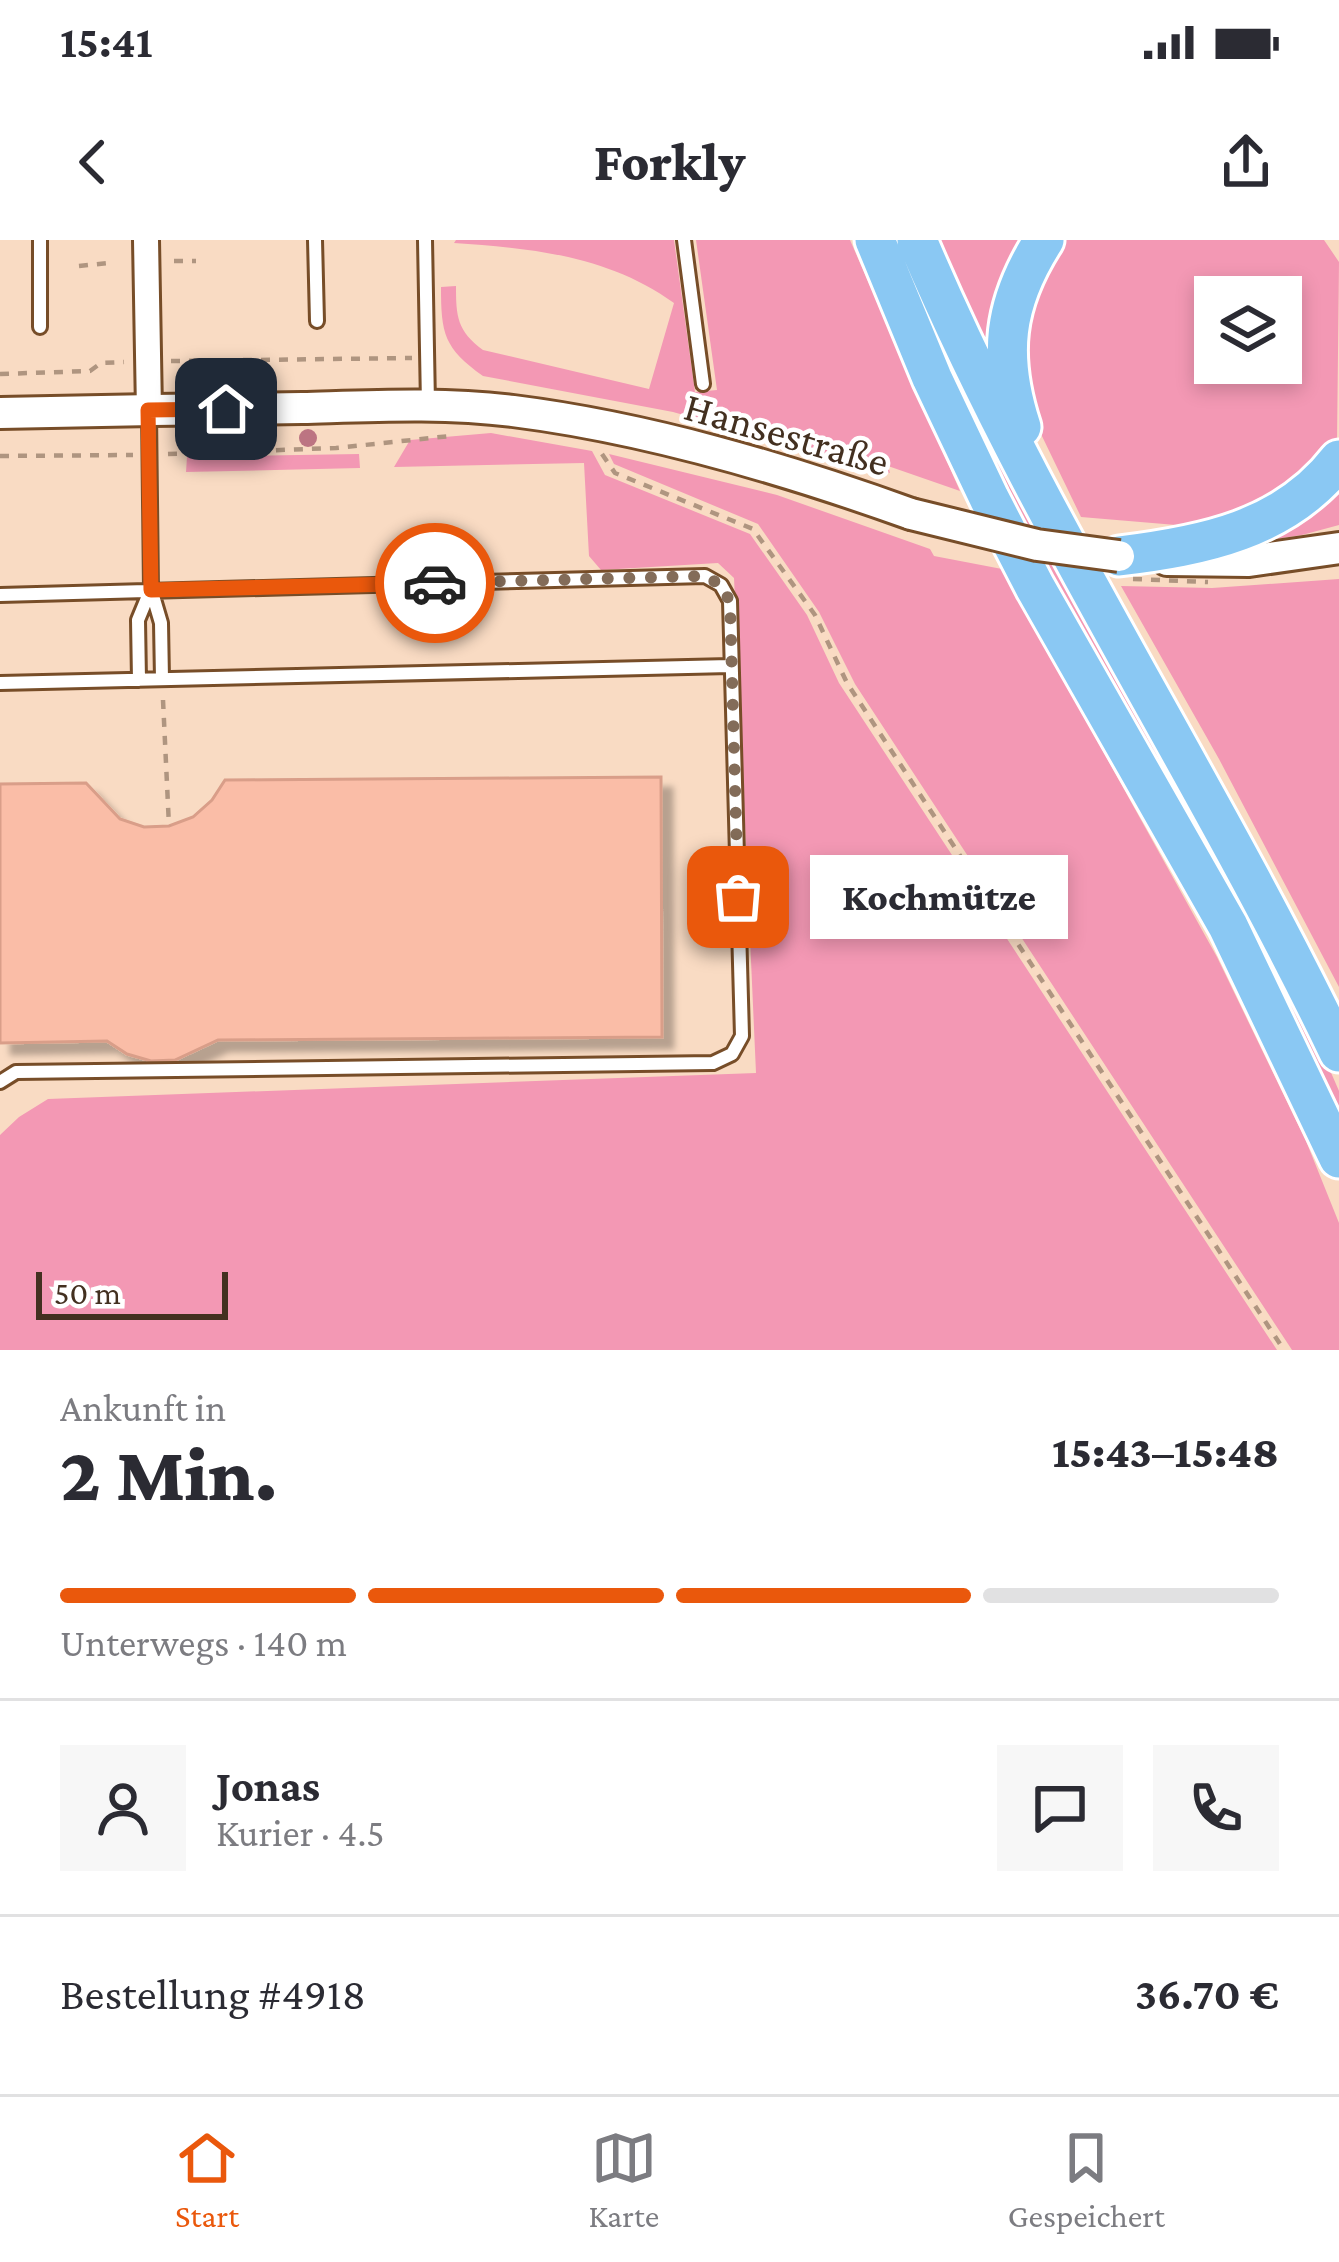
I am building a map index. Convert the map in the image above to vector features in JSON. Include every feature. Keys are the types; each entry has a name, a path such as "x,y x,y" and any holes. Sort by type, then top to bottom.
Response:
{"highway":[{"path":"875,240 932,377 998,515 1228,926 1339,1158"},
{"path":"917,240 968,356 1036,490 1234,848 1339,1052"},
{"path":"1036,490 1009,389 1006,358 1015,295 1044,240"},
{"path":"1119,556 1193,555 1281,511 1325,478 1339,460"}],"street":[{"path":"146,240 148,410"},
{"name":"Hansestraße","path":"0,413 428,405 510,411 604,426 1037,545 1119,556"},
{"path":"1193,555 1250,561 1339,548"}],"lane":[{"path":"40,240 40,327"},
{"path":"315,240 317,321"},
{"path":"424,240 428,405"},
{"path":"684,240 703,385"},
{"path":"148,410 151,590 160,623 162,679"},
{"path":"0,595 705,576 721,585 730,602 742,1036 732,1054 713,1063 16,1072 0,1082"},
{"path":"139,680 138,620 151,590"},
{"path":"0,683 730,665"}],"path":[{"path":"174,261 196,261"},
{"path":"79,266 108,263"},
{"path":"198,360 427,358"},
{"path":"0,374 90,370"},
{"path":"0,456 336,448 410,440"},
{"path":"602,449 615,473 754,529 815,615 847,683 1285,1350"},
{"path":"162,679 169,826"}],"shaded area":[{"path":"674,240 695,392 717,390 696,240 850,240 960,491 888,466 890,473 673,412 483,376 447,339 441,287 456,286 460,322 483,350 649,389 674,303 623,274 569,257 454,243"},
{"path":"890,240 904,240 1316,1038 1339,1091 1339,1121 989,465"},
{"path":"931,240 1027,240 991,367"},
{"path":"1056,240 1324,240 1339,262 1337,443 1318,470 1228,525 1179,530 1176,525 1081,517 1027,405 1016,346"},
{"path":"491,433 592,451 605,475 750,534 807,615 839,683 1277,1350 0,1350 0,1135 48,1099 756,1073 734,578 718,563 601,570 589,556 584,463 394,467 410,440"},
{"path":"359,454 360,468 186,472 187,457"},
{"path":"609,454 777,495 930,549 934,556 1002,569 1217,957 1306,1141 1339,1223 1339,1350 1292,1350 855,684 819,612 758,524 614,464"},
{"path":"1339,479 1339,525 1252,543"},
{"path":"1339,579 1339,987 1121,586 1212,588"}],"building":[{"path":"661,777 662,1037 218,1040 175,1060 151,1061 107,1041 0,1043 0,784 86,783 120,819 144,827 169,826 193,817 225,780"}],"way so far":[{"path":"435,583 705,576 721,585 730,602 738,897"}],"place":[{"name":"Kochmütze","path":"738,897"}],"route":[{"path":"226,409 148,410 151,590 435,583"}]}
